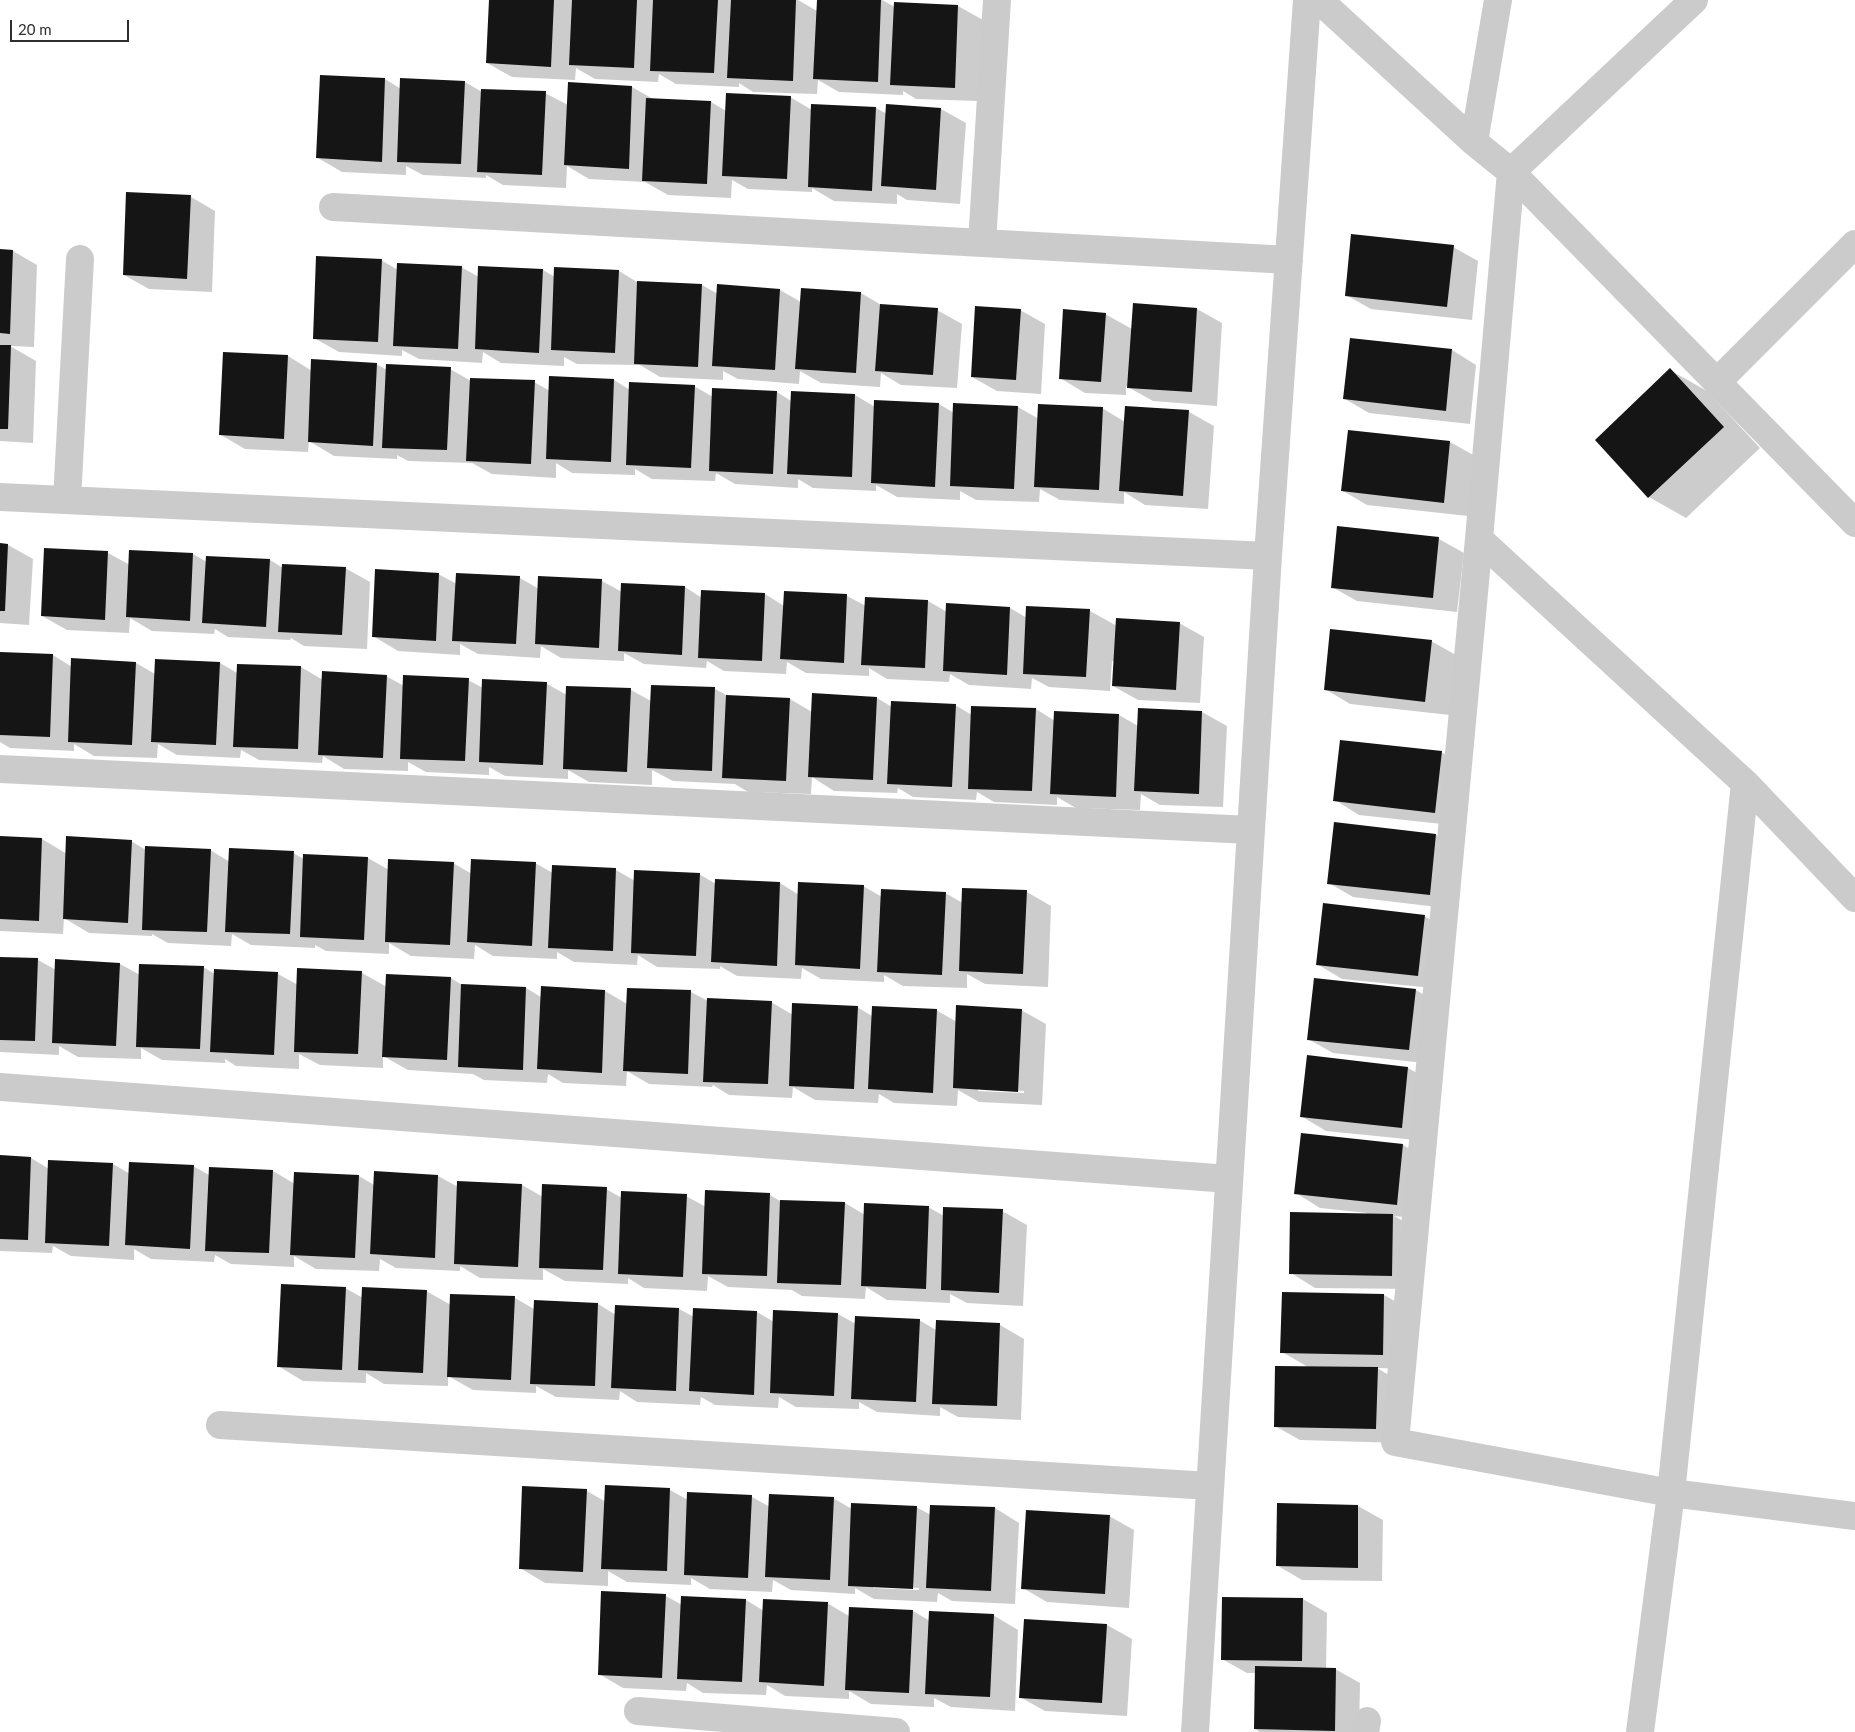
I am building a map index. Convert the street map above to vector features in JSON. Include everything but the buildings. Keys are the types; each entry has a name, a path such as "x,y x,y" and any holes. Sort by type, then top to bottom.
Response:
{"street":[{"path":"982,243 997,0"},
{"path":"1195,1732 1250,830 1307,0"},
{"path":"1319,0 1474,142 1511,172 1855,523"},
{"path":"1474,142 1498,0"},
{"path":"1694,0 1511,172 1479,539 1395,1442 1671,1492 1855,1516"},
{"path":"332,207 1289,260"},
{"path":"1717,382 1855,244"},
{"path":"67,500 80,259"},
{"path":"0,497 1268,556"},
{"path":"1479,539 1744,783 1855,898"},
{"path":"0,769 1250,830"},
{"path":"1640,1732 1671,1492 1744,783"},
{"path":"0,1087 1229,1179"},
{"path":"220,1425 1210,1486"},
{"path":"638,1711 896,1732"}]}
